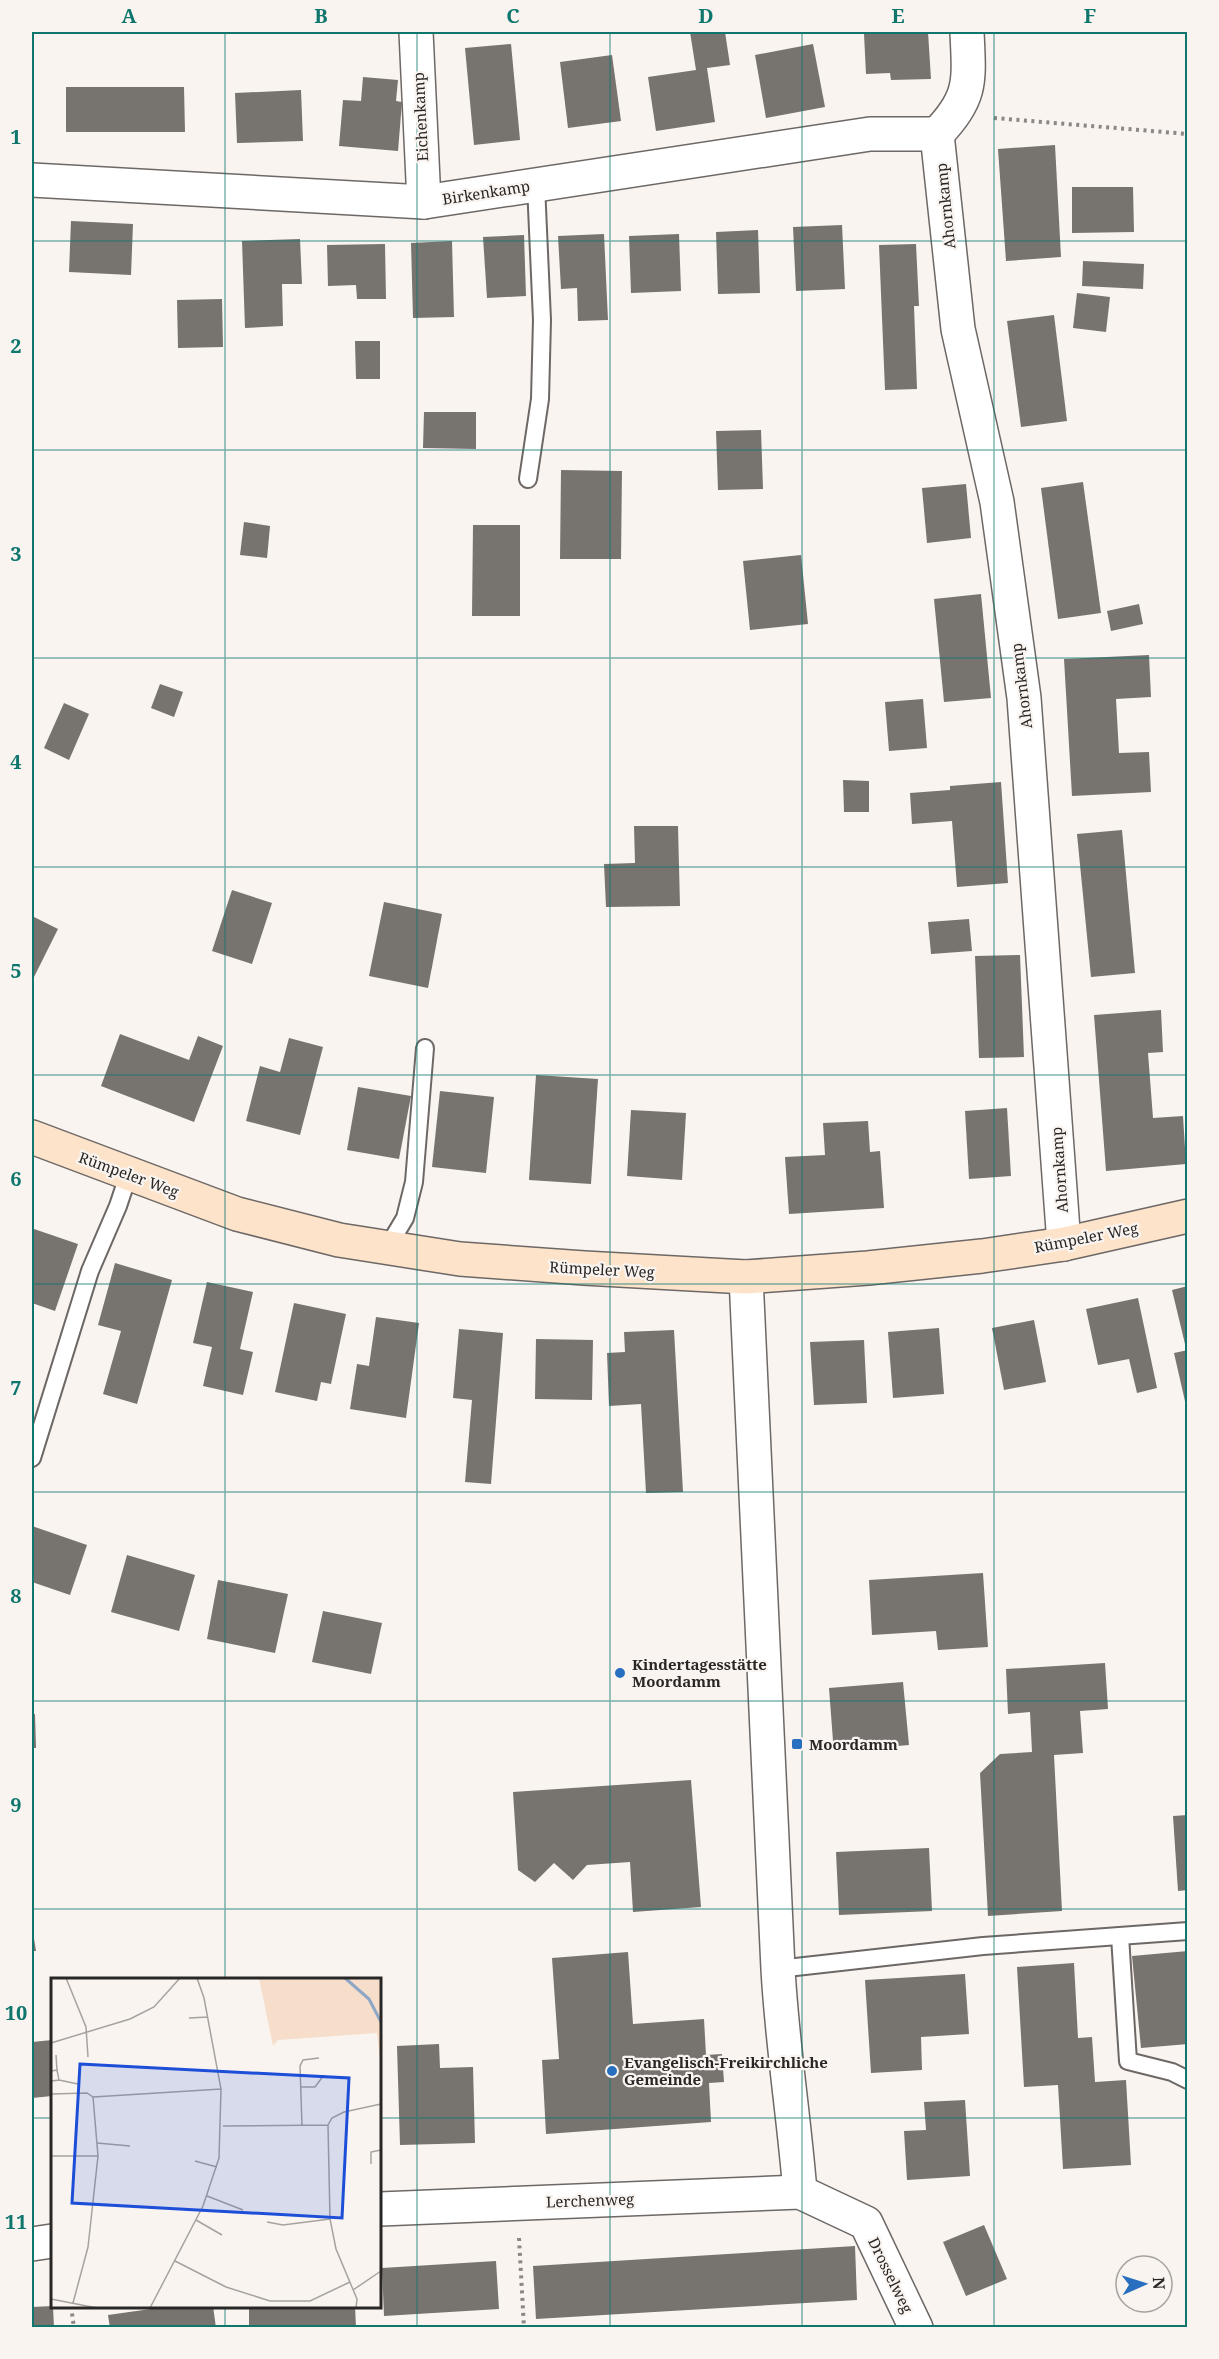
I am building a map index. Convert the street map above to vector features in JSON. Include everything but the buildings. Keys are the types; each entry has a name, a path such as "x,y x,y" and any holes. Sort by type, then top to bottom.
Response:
{"street":[{"name":"Eichenkamp","path":"416,32 424,201"},
{"path":"946,124 969,80 967,32"},
{"name":"Birkenkamp","path":"32,180 424,201 946,124"},
{"name":"Ahornkamp","path":"946,124 958,329 997,502 1024,698 1064,1244"},
{"name":"Rümpeler Weg","path":"32,1137 237,1214 339,1240 482,1261 746,1276 868,1268 1064,1244 1188,1216"},
{"path":"746,1276 778,1969 782,2033 792,2101 800,2192"},
{"name":"Lerchenweg","path":"381,2210 800,2192"},
{"name":"Drosselweg","path":"800,2192 866,2223 916,2328"},
{"path":"32,2244 51,2241"}],"lane":[{"path":"528,479 540,399 542,320 537,185"},
{"path":"387,1248 405,1218 414,1182 425,1048"},
{"path":"32,1458 90,1271 118,1206 129,1173"},
{"path":"778,1969 983,1946 1188,1931"},
{"path":"1120,1936 1128,2061 1173,2072 1188,2080"}],"path":[{"path":"946,124 1057,125 1188,134"},
{"path":"517,2203 524,2328"},
{"path":"71,2308 74,2328"}],"place":[{"name":"Kindertagesstätte Moordamm","path":"620,1673"},
{"name":"Moordamm","path":"797,1744"},
{"name":"Evangelisch-Freikirchliche Gemeinde","path":"612,2071"}]}
